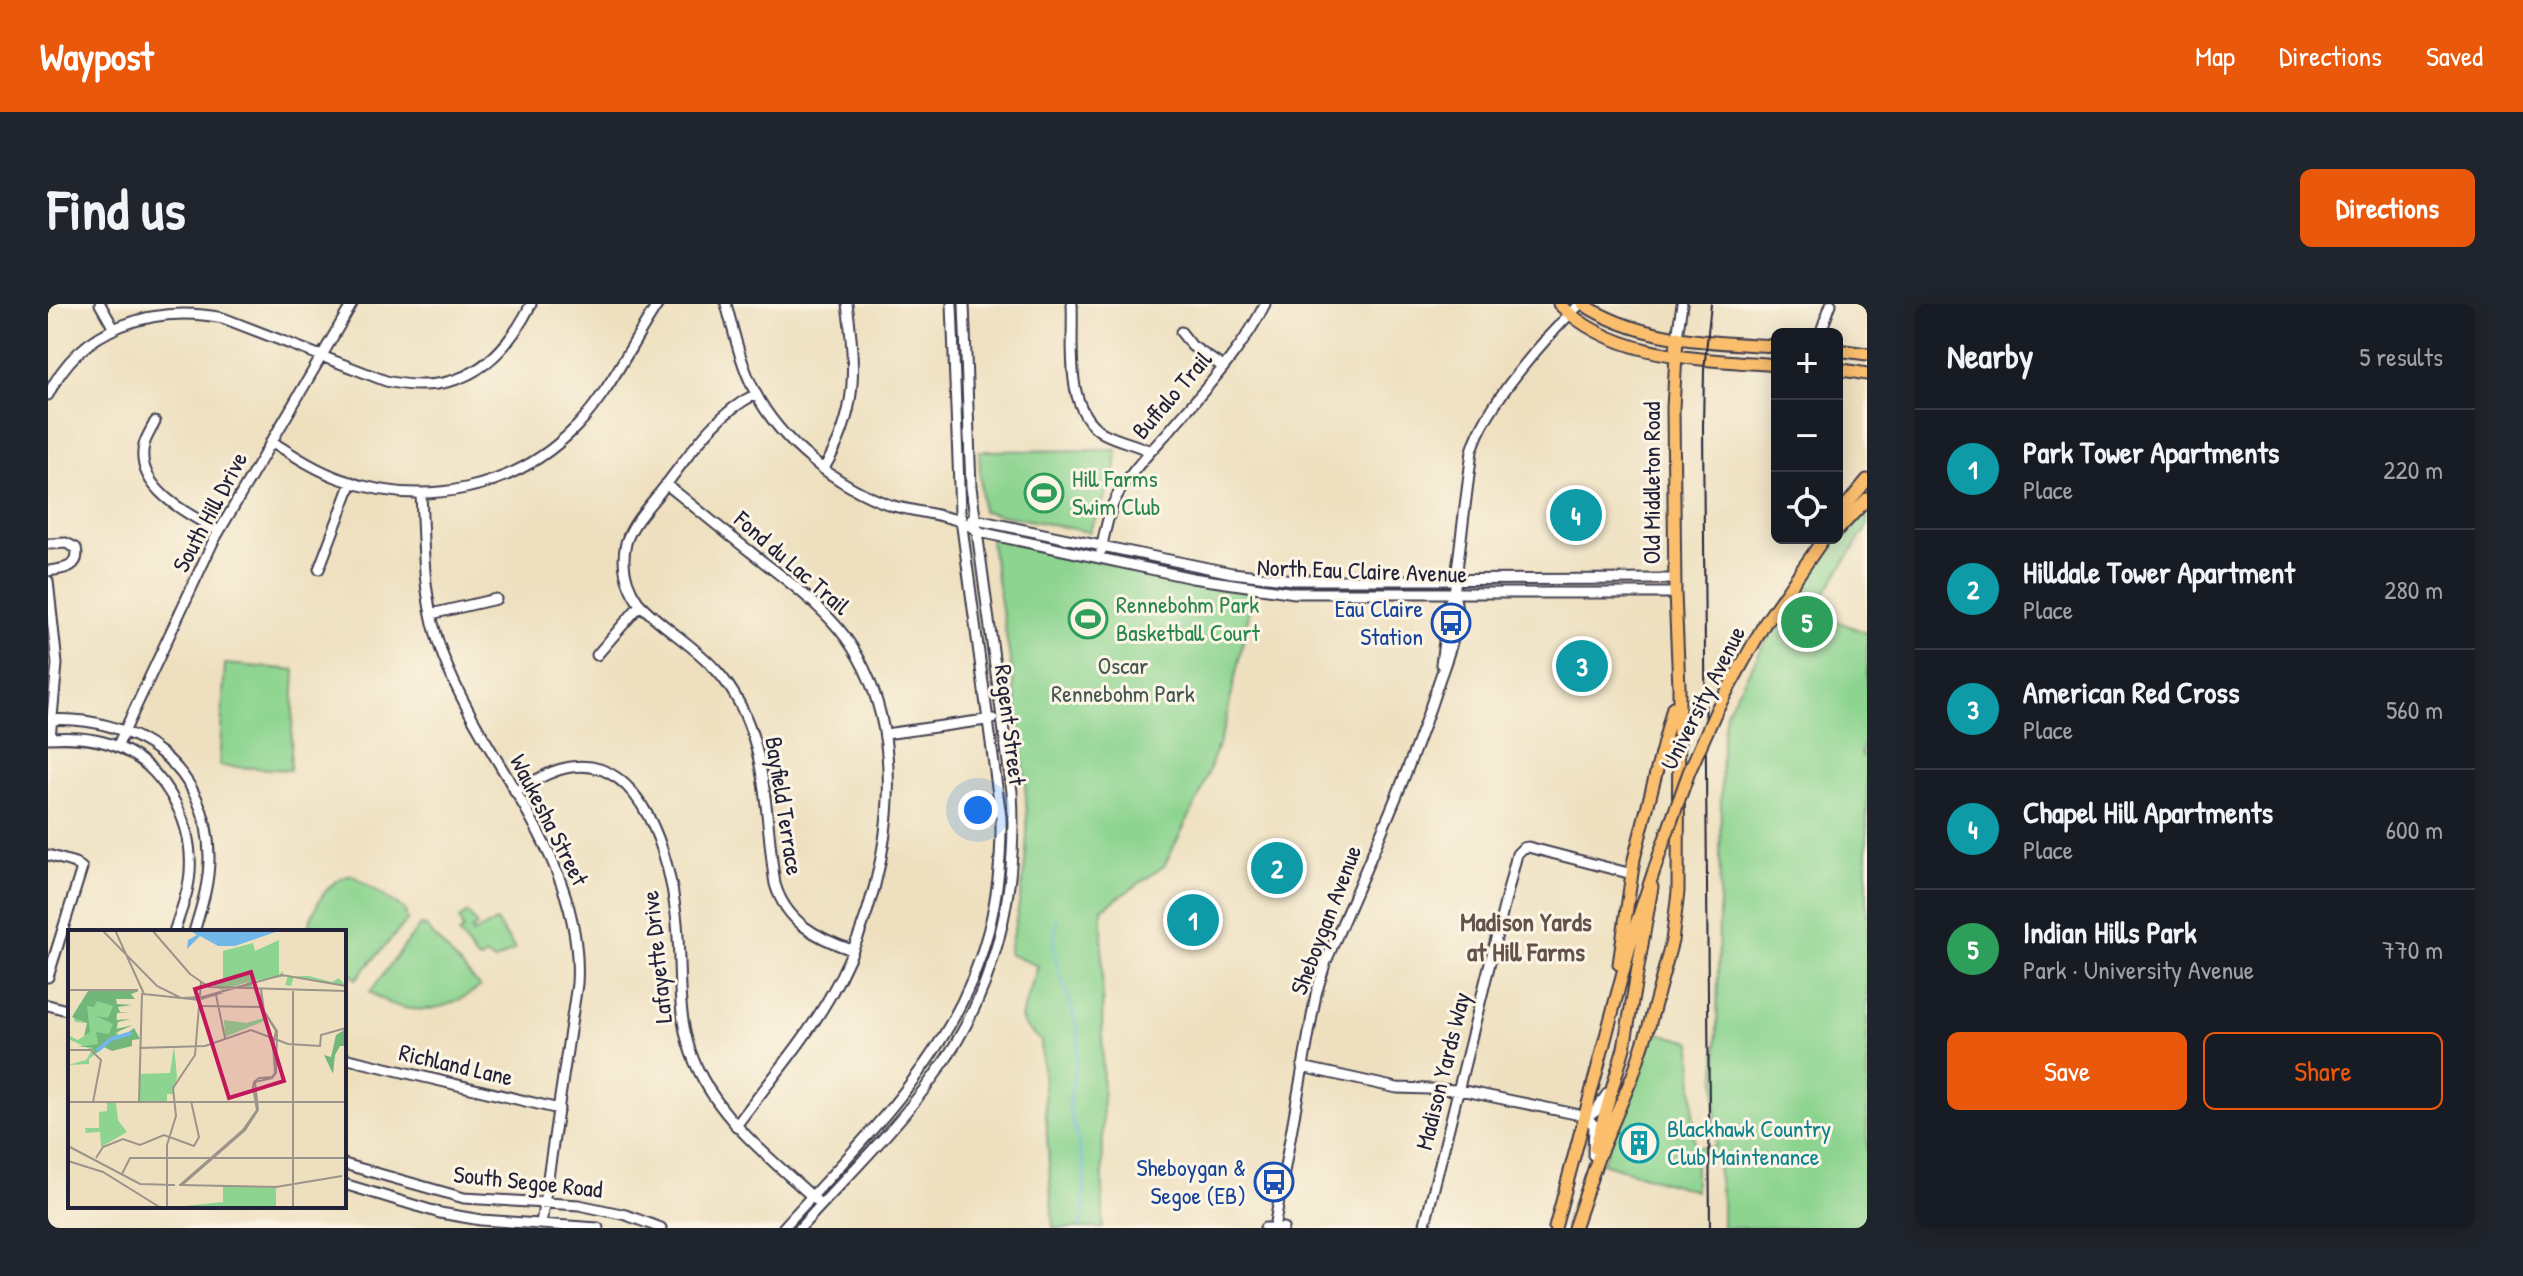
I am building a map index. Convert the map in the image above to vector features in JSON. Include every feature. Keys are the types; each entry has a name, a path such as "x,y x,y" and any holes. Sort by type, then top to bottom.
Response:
{"main road":[{"path":"1559,304 1569,314 1614,340 1675,354 1771,364"},
{"path":"1582,304 1621,325 1677,337 1771,346"},
{"name":"Old Middleton Road","path":"1677,337 1675,593 1678,663"},
{"path":"1843,351 1867,354"},
{"path":"1843,370 1867,374"},
{"path":"1843,510 1867,480"},
{"path":"1843,525 1867,499"},
{"name":"University Avenue","path":"1555,1228 1640,909 1701,744 1739,667 1780,600 1822,544"},
{"path":"1615,1001 1632,874 1670,723 1678,663"},
{"path":"1573,1228 1637,1063 1672,941 1679,871 1678,663"},
{"name":"University Avenue","path":"1573,1228 1615,1080 1642,956 1652,879"}],"street":[{"path":"100,304 113,327"},
{"name":"South Hill Drive","path":"117,747 219,531 352,304"},
{"path":"48,395 69,363 88,344 113,327 154,314 194,313 223,318 402,385 425,386 453,381 477,371 499,353 519,328 531,304"},
{"path":"271,441 322,471 380,490 421,494 480,485 513,472 554,447 594,405 658,304"},
{"path":"726,304 756,394 787,435 824,468 858,491 875,499 961,521"},
{"path":"824,468 843,430 853,385 854,348 847,304"},
{"name":"Regent Street","path":"783,1228 926,1067 950,1028 975,975 991,919 1000,852 999,794 961,521 952,304"},
{"name":"Regent Street","path":"800,1228 912,1105 958,1041 987,979 1008,904 1013,853 1012,792 971,487 964,304"},
{"path":"1072,304 1075,382 1082,410 1094,427 1150,451"},
{"name":"Buffalo Trail","path":"1100,558 1108,519 1120,491 1150,451 1223,367 1247,336 1265,304"},
{"path":"1456,581 1472,451 1477,434 1491,409 1569,314 1582,304"},
{"name":"Old Middleton Road","path":"1677,337 1682,304"},
{"path":"1822,328 1831,304"},
{"path":"1181,332 1192,346 1223,367"},
{"name":"Bayfield Terrace","path":"756,394 727,412 702,436 645,511 626,543 625,573 631,593 640,605 696,650 737,698 755,743 778,892 791,915 809,931 852,950"},
{"path":"155,422 144,442 143,453 154,484 170,502 219,531"},
{"path":"319,569 352,482"},
{"name":"Fond du Lac Trail","path":"666,484 808,598 840,631 869,681 885,734 888,795 880,855 866,915 830,996 736,1126"},
{"name":"Waukesha Street","path":"421,494 424,585 439,646 475,724 563,883 577,950 577,984 541,1224"},
{"name":"North Eau Claire Avenue","path":"961,521 975,518 1232,573 1294,580 1675,579"},
{"name":"North Eau Claire Avenue","path":"961,521 977,531 1235,586 1275,591 1334,595 1675,593"},
{"path":"48,544 69,543 76,548 78,556 68,569 48,571"},
{"path":"48,581 57,664 49,738 72,737 117,747 132,754 162,782 186,824 190,850 190,874 175,930"},
{"name":"Sheboygan Avenue","path":"1274,1228 1311,1016 1325,967 1411,763 1439,682 1453,633 1457,606 1454,594 1456,581"},
{"path":"431,614 496,599"},
{"path":"597,655 640,605"},
{"path":"885,734 1002,717"},
{"path":"50,720 93,721 144,739 169,759 192,790 207,834 209,876 195,930"},
{"name":"Lafayette Drive","path":"515,792 558,770 584,767 616,777 636,794 644,805 673,894 682,1011 687,1039 708,1091 736,1126 821,1205"},
{"name":"Madison Yards Way","path":"1424,1228 1517,854 1528,847 1632,874"},
{"path":"48,855 82,868 48,977"},
{"path":"48,1005 68,1010"},
{"name":"Richland Lane","path":"346,1058 559,1109"},
{"path":"1302,1067 1397,1088 1460,1090 1585,1116 1594,1125 1593,1155"},
{"path":"1585,1116 1598,1109 1615,1080"},
{"name":"South Segoe Road","path":"346,1165 464,1198 604,1209 661,1228"},
{"name":"South Segoe Road","path":"346,1185 440,1213 502,1223 598,1228"},
{"path":"1265,1228 1283,1228"}],"green space":[{"name":"Hill Farms Swim Club","path":"1117,450 1115,475 1089,532 982,511 979,451"},
{"path":"1867,507 1867,527 1813,612 1867,633 1867,733 1861,755 1867,758 1867,1228 1722,1228 1722,1200 1715,1153 1695,1153 1695,1191 1602,1163 1643,1067 1654,1032 1692,1042 1694,1147 1715,1147 1722,740 1726,712 1787,604 1832,544 1843,544 1843,532"},
{"name":"Oscar Rennebohm Park","path":"990,538 1253,594 1225,725 1201,793 1164,866 1102,909 1103,1228 1053,1228 1041,1041 1024,1026 1021,1017 1038,966 1008,954 1022,887 1027,820 1018,714"},
{"path":"225,664 295,670 290,770 219,766"},
{"path":"352,875 405,910 407,921 356,979 346,969 346,930 311,930 309,924 329,887"},
{"path":"468,913 477,926 471,930 472,934 496,921 515,949 495,961 485,955 481,960 476,958 459,934 463,929 459,919"},
{"path":"420,925 426,927 480,987 453,1003 425,1009 398,1006 370,992"}],"waterway":[{"path":"1057,918 1054,942 1056,960 1078,1028 1079,1041 1069,1107 1084,1167 1084,1207 1080,1228"}],"railway":[{"path":"1710,1228 1703,427 1704,370 1711,304"}],"place":[{"name":"Hill Farms Swim Club","path":"1044,493"},
{"name":"Chapel Hill Apartments","path":"1576,515"},
{"name":"Rennebohm Park Basketball Court","path":"1088,619"},
{"name":"Indian Hills Park","path":"1807,622"},
{"name":"Eau Claire Station","path":"1451,623"},
{"name":"American Red Cross","path":"1582,666"},
{"name":"Hilldale Tower Apartment","path":"1277,868"},
{"name":"Park Tower Apartments","path":"1193,920"},
{"name":"Blackhawk Country Club Maintenance","path":"1639,1143"},
{"name":"Sheboygan & Segoe (EB)","path":"1274,1182"}],"district":[{"name":"Madison Yards at Hill Farms","path":"1526,937"}]}
